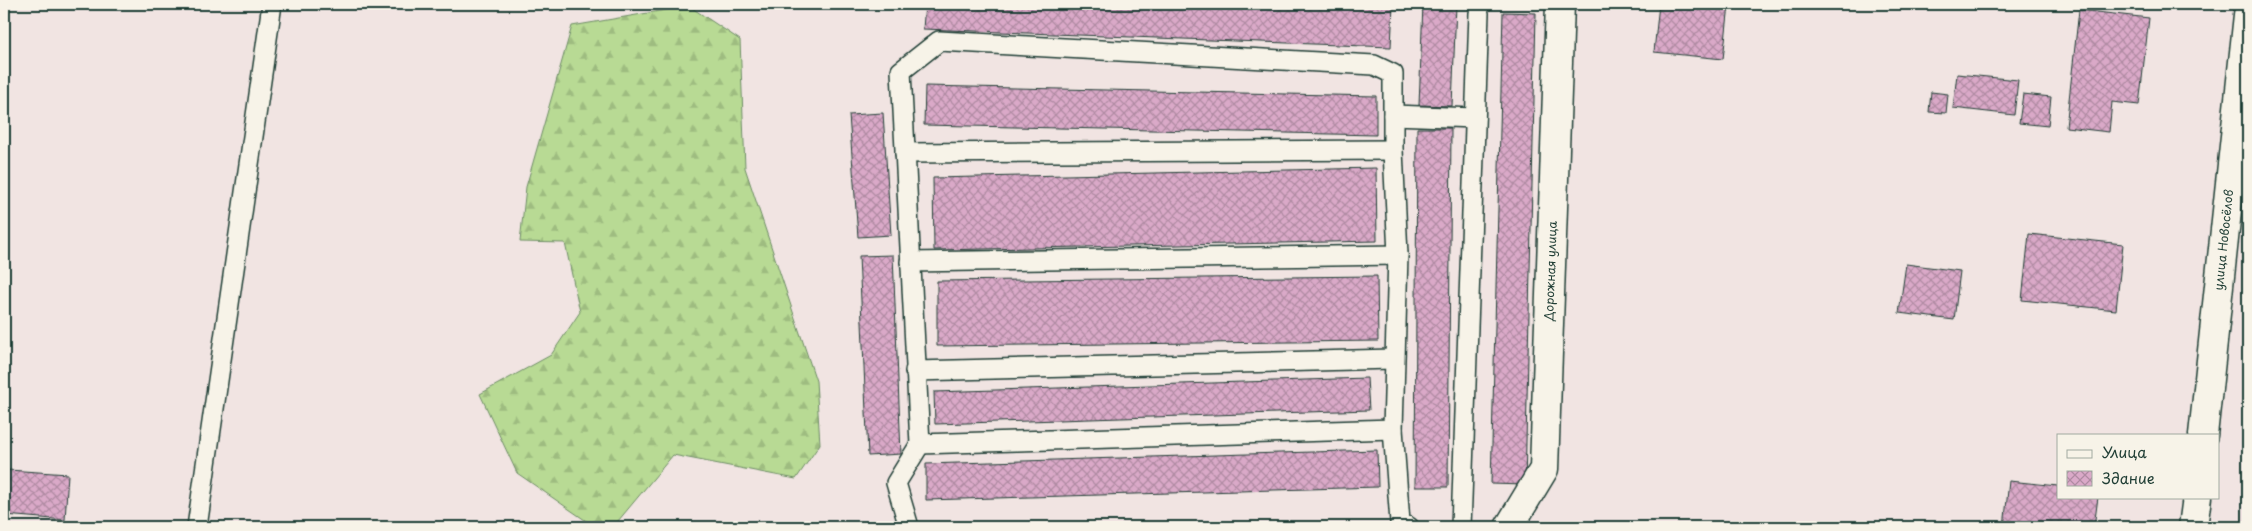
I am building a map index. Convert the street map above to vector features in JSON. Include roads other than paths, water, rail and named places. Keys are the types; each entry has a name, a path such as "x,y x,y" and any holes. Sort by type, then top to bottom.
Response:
{"street":[{"name":"Дорожная улица","path":"1509,527 1544,469 1560,4"},
{"name":"улица Новосёлов","path":"2203,434 2248,15"},
{"path":"2193,527 2196,498"}],"lane":[{"path":"197,527 272,4"},
{"path":"1461,527 1479,13"},
{"path":"909,527 896,483 920,444 914,371 901,71 939,41 1374,65 1393,74 1393,150 1398,255 1393,359 1393,429 1400,522 1409,527"},
{"path":"1393,115 1475,118"},
{"path":"905,153 1393,150"},
{"path":"910,262 1398,255"},
{"path":"914,371 1393,359"},
{"path":"920,444 1393,429"}]}
